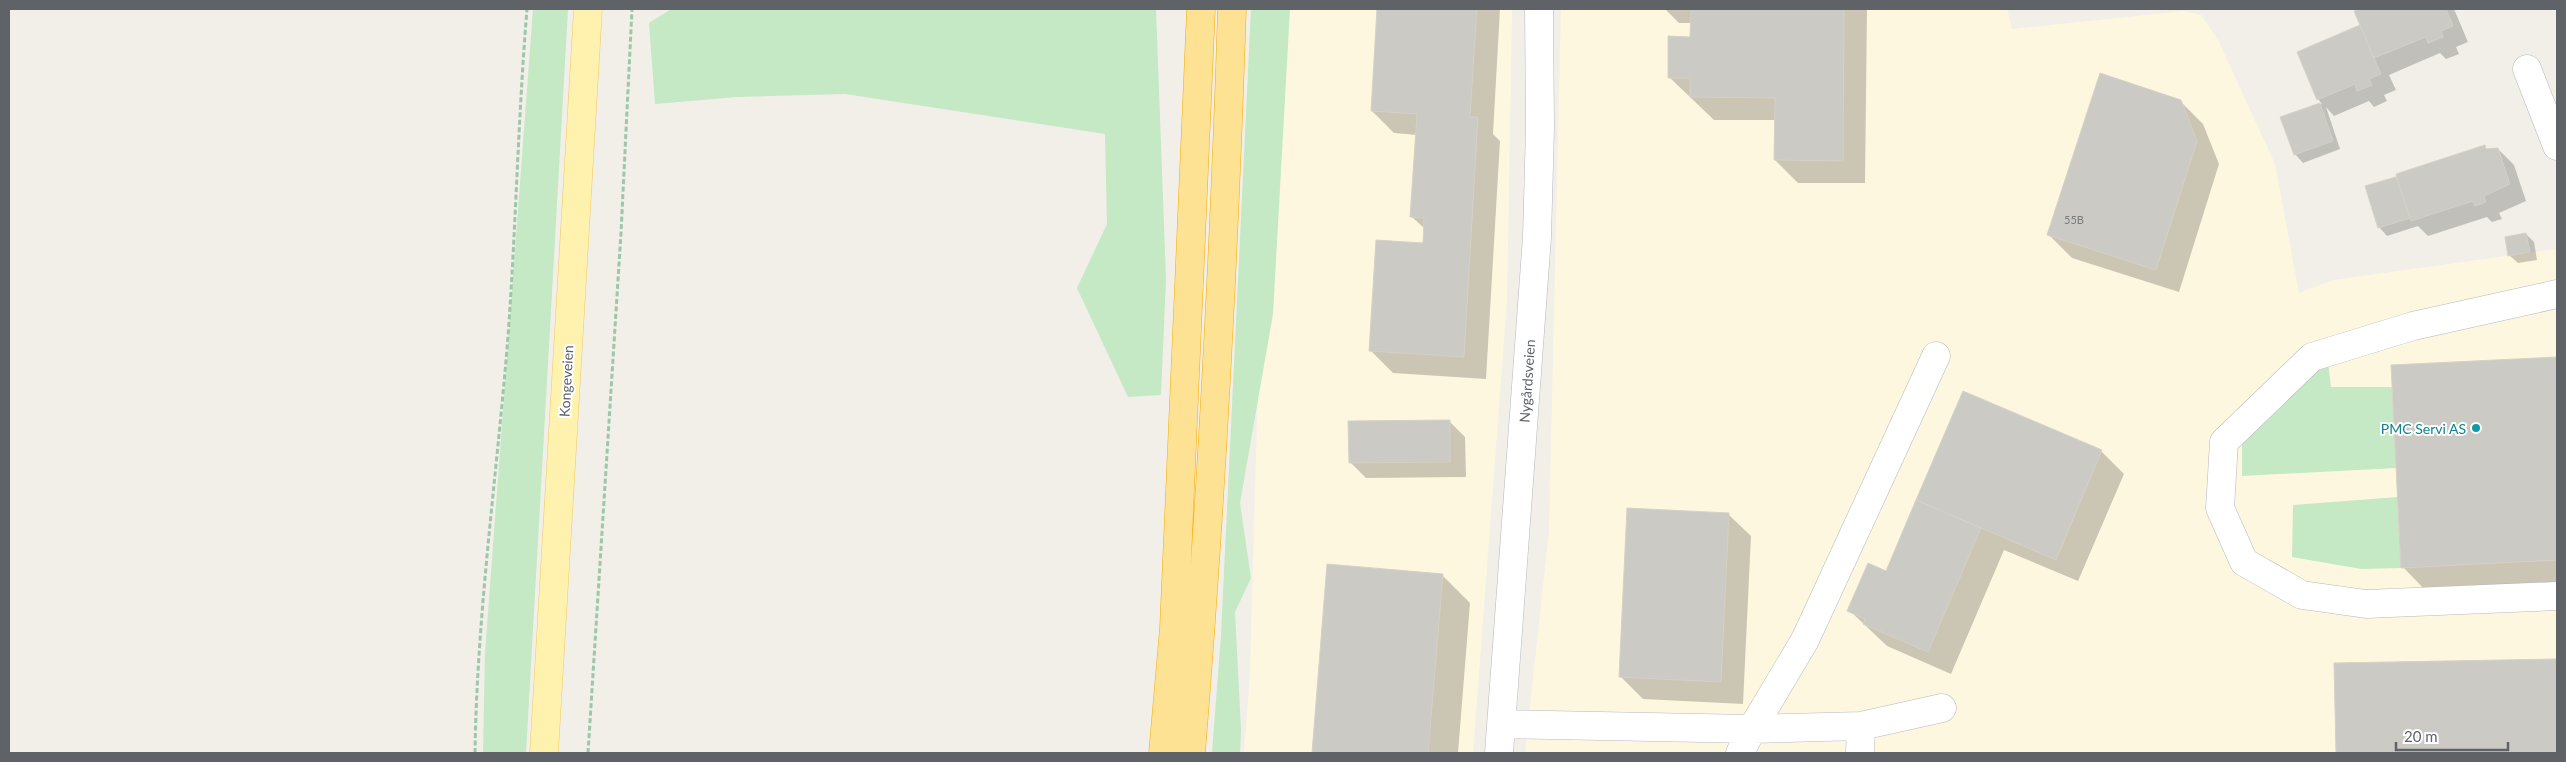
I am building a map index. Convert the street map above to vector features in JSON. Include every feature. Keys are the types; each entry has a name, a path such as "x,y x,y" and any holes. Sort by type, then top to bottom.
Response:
{"highway":[{"path":"1163,753 1174,628 1201,9"},
{"path":"1191,753 1201,631 1225,207 1232,9"}],"main road":[{"name":"Kongeveien","path":"544,753 588,9"}],"street":[{"name":"Nygårdsveien","path":"1500,753 1537,237 1540,128 1539,9"},
{"path":"2527,69 2557,146"},
{"path":"2557,294 2413,326 2312,357 2224,442 2220,508 2244,562 2302,595 2366,604 2557,596"},
{"path":"1740,753 1752,729 1805,640 1936,356"},
{"path":"1502,724 1752,729 1861,726 1942,708"},
{"path":"1860,753 1861,726"}],"path":[{"path":"475,753 481,605 508,337 527,9"},
{"path":"588,753 621,233 632,9"}],"shaded area":[{"path":"1275,9 1512,9 1507,300 1473,753 1244,753 1250,672 1262,244"},
{"path":"1561,9 2007,9 2012,29 2184,11 2201,15 2218,40 2275,164 2299,293 2333,280 2557,249 2557,753 1525,753 1549,531"}],"green space":[{"path":"533,9 568,9 526,753 483,753 485,653"},
{"path":"671,9 1156,9 1166,280 1161,395 1128,397 1077,288 1107,224 1105,134 845,94 737,97 655,104 649,23"},
{"path":"1251,9 1290,9 1273,314 1240,503 1251,578 1235,612 1241,730 1240,753 1212,753 1221,635"},
{"path":"2328,362 2331,387 2392,387 2396,468 2242,476 2242,442 2280,398"},
{"path":"2398,497 2401,568 2361,569 2292,557 2293,505"}],"building":[{"path":"1377,9 1477,9 1470,117 1478,117 1464,357 1369,351 1376,240 1423,243 1424,218 1410,217 1417,114 1371,111"},
{"path":"1691,9 1844,9 1843,161 1774,160 1775,98 1690,97 1690,78 1668,78 1668,36 1690,37"},
{"path":"2360,9 2446,9 2453,26 2441,31 2443,37 2428,43 2426,37 2374,58 2354,11"},
{"path":"2360,25 2381,74 2369,79 2372,85 2357,91 2355,84 2317,100 2297,52"},
{"path":"2100,73 2181,100 2197,141 2156,270 2047,235"},
{"path":"2320,103 2333,141 2294,155 2280,117"},
{"path":"2485,145 2486,149 2498,148 2510,184 2484,196 2486,202 2475,206 2473,201 2411,221 2396,174"},
{"path":"2396,177 2410,218 2378,228 2365,186"},
{"path":"2526,233 2530,252 2508,256 2505,237"},
{"name":"PMC Servi AS","path":"2557,357 2557,560 2401,568 2391,365"},
{"path":"1963,391 2102,450 2056,560 1916,500"},
{"path":"1450,420 1450,462 1349,463 1348,421"},
{"path":"1916,500 1981,528 1928,652 1863,624 1865,619 1847,611 1868,563 1886,571"},
{"path":"1627,508 1729,513 1721,682 1619,677"},
{"path":"1327,564 1443,574 1428,753 1312,753"},
{"path":"2557,659 2557,753 2336,753 2334,663"}],"place":[{"name":"PMC Servi AS","path":"2476,428"}]}
